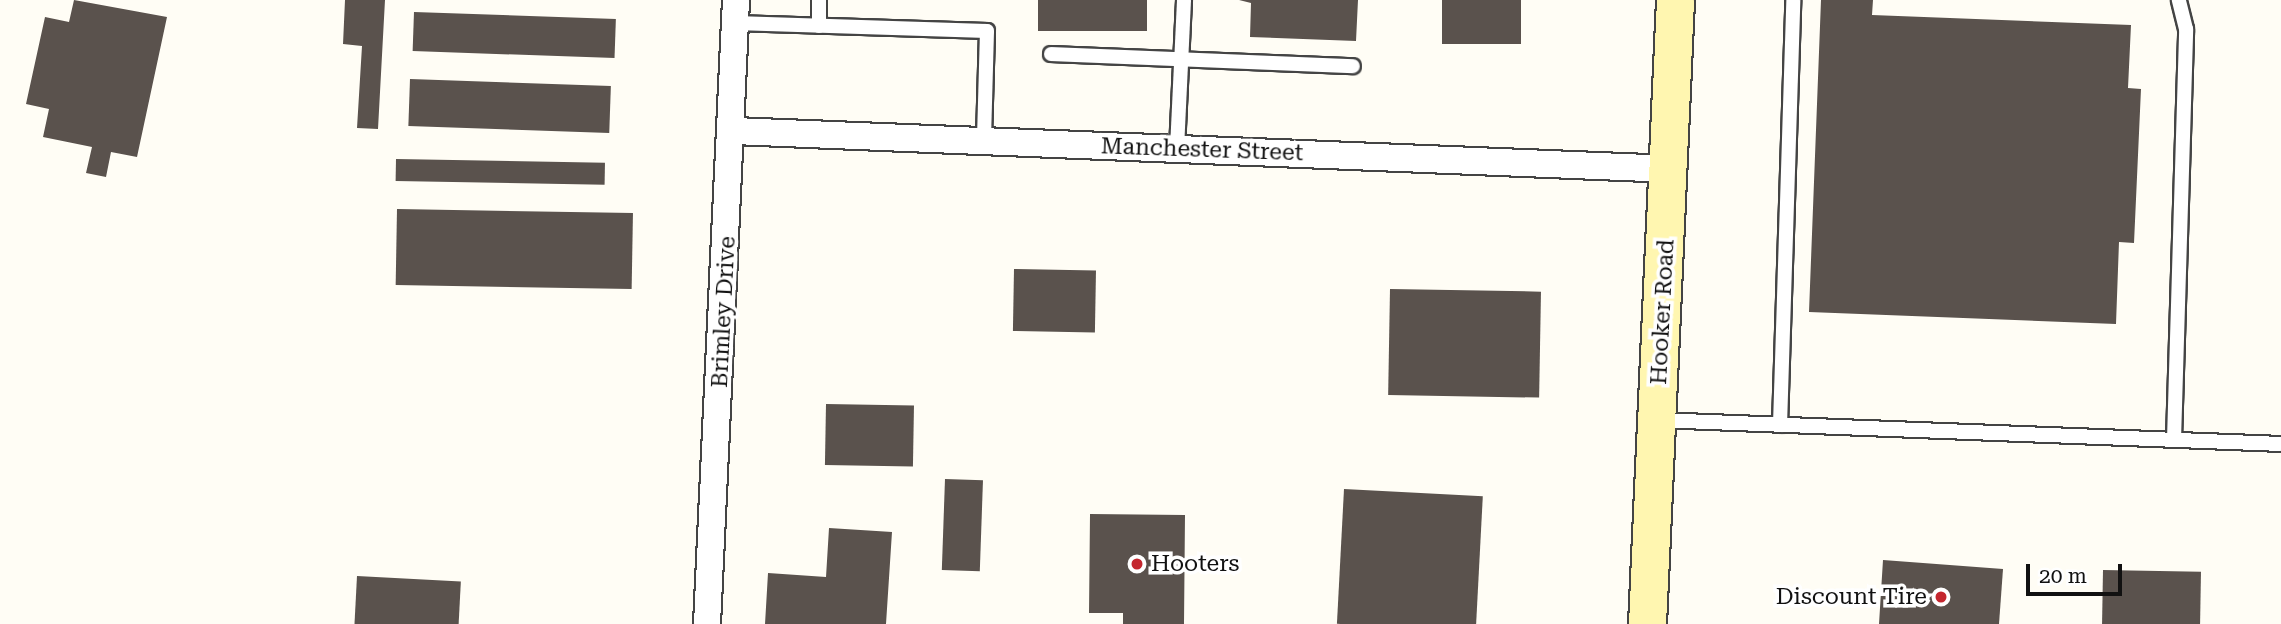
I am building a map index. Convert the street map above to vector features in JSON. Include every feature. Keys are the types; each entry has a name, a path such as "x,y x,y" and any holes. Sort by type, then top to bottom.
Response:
{"main road":[{"name":"Hooker Road","path":"1647,624 1670,169 1675,0"}],"street":[{"name":"Brimley Drive","path":"707,624 734,131 736,12"},
{"name":"Manchester Street","path":"734,131 1670,169"}],"lane":[{"path":"819,0 819,26"},
{"path":"1177,149 1184,0"},
{"path":"1780,425 1793,0"},
{"path":"2174,440 2186,29 2179,0"},
{"path":"736,12 819,26 987,31 984,141"},
{"path":"1051,54 1353,66"},
{"path":"1657,420 2281,444"}],"building":[{"path":"74,0 167,17 137,157 111,152 106,177 86,173 92,147 43,137 49,109 26,104 45,17 69,22"},
{"path":"345,0 385,0 378,129 357,128 362,46 343,44"},
{"path":"1038,0 1147,0 1147,31 1038,31"},
{"path":"1239,0 1358,0 1356,41 1250,37 1251,3"},
{"path":"1442,0 1521,0 1521,44 1442,44"},
{"path":"1821,0 1873,0 1872,15 2131,25 2128,88 2141,89 2134,243 2119,242 2116,324 1809,312"},
{"path":"414,12 616,19 615,58 413,51"},
{"path":"410,79 611,86 609,133 408,126"},
{"path":"396,159 605,163 605,185 396,181"},
{"path":"397,209 633,213 632,289 396,285"},
{"path":"1014,269 1096,270 1095,332 1013,331"},
{"path":"1390,289 1541,292 1539,398 1388,395"},
{"path":"826,404 914,406 913,467 825,465"},
{"path":"945,479 983,480 980,571 942,570"},
{"path":"1344,489 1483,496 1476,624 1337,624"},
{"name":"Hooters","path":"1090,514 1185,515 1184,624 1123,624 1123,613 1089,613"},
{"path":"829,528 892,532 886,624 765,624 768,573 826,577"},
{"name":"Discount Tire","path":"1883,560 2003,569 1999,624 1879,624"},
{"path":"2103,570 2201,572 2200,624 2102,624"},
{"path":"357,576 461,581 459,624 354,624"}],"place":[{"name":"Hooters","path":"1137,564"},
{"name":"Discount Tire","path":"1941,597"}]}
